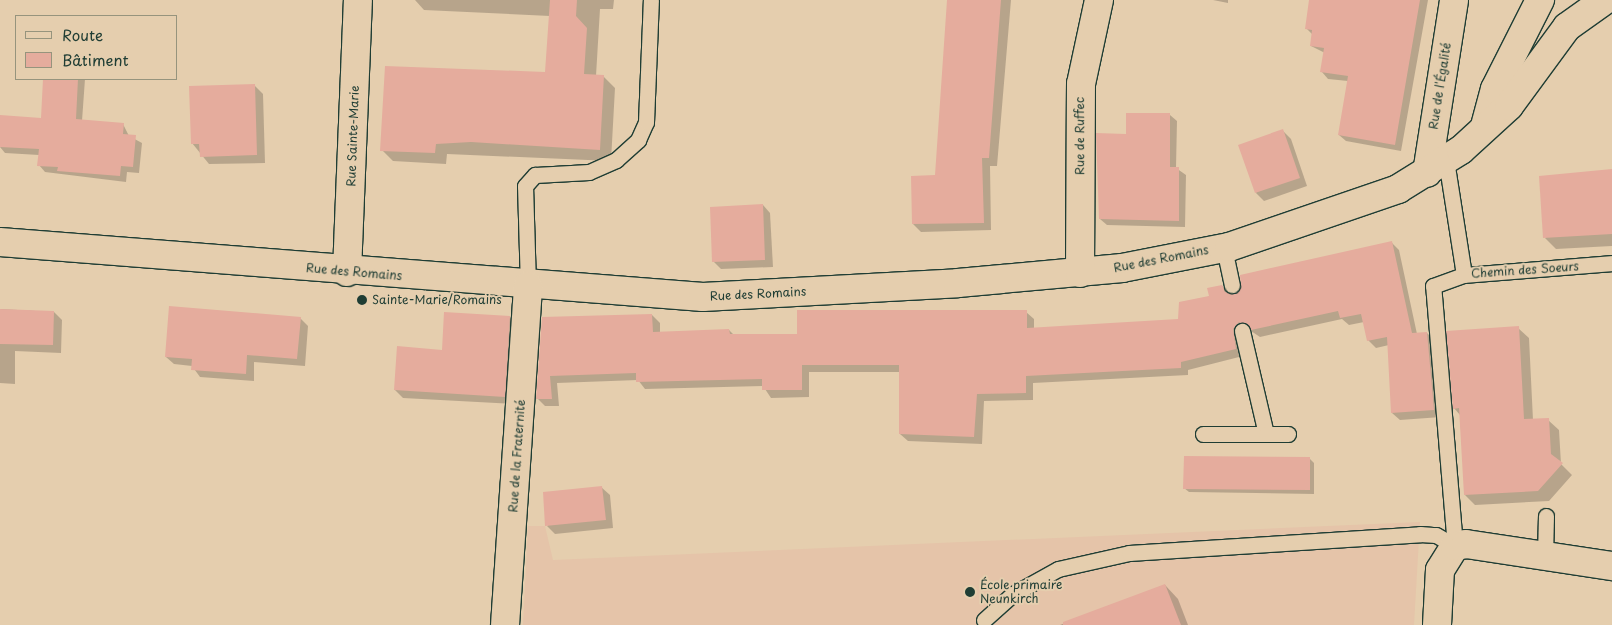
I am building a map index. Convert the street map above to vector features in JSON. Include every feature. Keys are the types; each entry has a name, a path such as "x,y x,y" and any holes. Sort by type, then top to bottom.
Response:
{"street":[{"name":"Rue Sainte-Marie","path":"347,272 358,0"},
{"name":"Rue de Ruffec","path":"1080,273 1081,84 1099,0"},
{"name":"Rue de l'Égalité","path":"1436,166 1454,0"},
{"path":"1485,126 1498,82 1540,0"},
{"name":"Rue des Romains","path":"0,242 347,272 703,297 1080,273 1224,248 1363,204 1436,166 1485,126 1525,86 1567,27 1605,0"},
{"name":"Rue de la Fraternité","path":"505,625 528,286"},
{"path":"1438,625 1440,570 1455,546 1612,566"}],"lane":[{"path":"528,286 525,186 535,175 589,172 616,160 638,140 646,122 651,0"},
{"name":"Chemin des Soeurs","path":"1436,166 1464,275 1612,263"},
{"path":"1224,248 1232,284"},
{"path":"1455,546 1433,286 1464,275"},
{"path":"1242,332 1266,434"},
{"path":"1203,434 1288,434"},
{"path":"1545,556 1546,516"},
{"path":"984,620 1013,594 1058,569 1129,552 1420,534 1436,535 1455,546"}],"shaded area":[{"name":"École primaire Neunkirch","path":"1420,522 1414,625 523,625 528,526 545,526 553,560"}],"building":[{"path":"550,0 577,0 576,16 587,28 584,74 604,75 600,150 471,142 436,144 435,153 380,151 385,66 545,72"},
{"path":"947,0 1001,0 989,158 982,158 984,223 912,224 911,176 935,175"},
{"path":"1309,0 1420,0 1395,145 1338,135 1348,76 1320,72 1324,48 1310,46 1312,30 1305,29"},
{"path":"43,80 78,80 76,119 124,123 123,134 136,135 133,167 121,166 120,176 57,171 58,167 37,166 39,149 0,147 0,115 41,118"},
{"path":"255,84 257,155 200,157 199,144 191,144 189,86"},
{"path":"1126,113 1170,113 1170,167 1179,167 1179,221 1099,219 1096,133 1126,134"},
{"path":"1283,129 1300,178 1255,193 1238,145"},
{"path":"1612,169 1612,234 1543,238 1539,176"},
{"path":"763,204 765,260 712,262 710,207"},
{"path":"1392,241 1412,333 1427,332 1434,410 1391,413 1387,337 1367,341 1361,314 1340,318 1338,311 1251,330 1239,322 1233,329 1236,349 1181,362 1181,368 1026,376 1026,393 977,394 974,437 899,434 899,365 802,365 802,390 762,390 762,379 636,382 636,373 550,376 552,399 536,399 542,317 652,314 653,332 729,329 730,334 797,334 797,310 1027,310 1027,328 1178,319 1179,302 1209,296 1207,288 1222,285 1225,292 1234,294 1241,287 1240,275"},
{"path":"169,306 301,317 297,359 247,355 246,374 191,370 192,359 165,357"},
{"path":"0,309 54,311 53,345 0,344"},
{"path":"444,312 510,316 505,397 394,390 397,346 442,350"},
{"path":"1519,326 1524,419 1549,418 1551,454 1563,463 1538,491 1464,495 1459,408 1453,409 1446,331"},
{"path":"1184,456 1310,457 1310,490 1183,489"},
{"path":"602,486 606,520 545,526 543,492"},
{"path":"1165,584 1181,625 1063,625 1063,622"}],"place":[{"name":"Sainte-Marie/Romains","path":"362,300"},
{"name":"École primaire Neunkirch","path":"970,592"}]}
